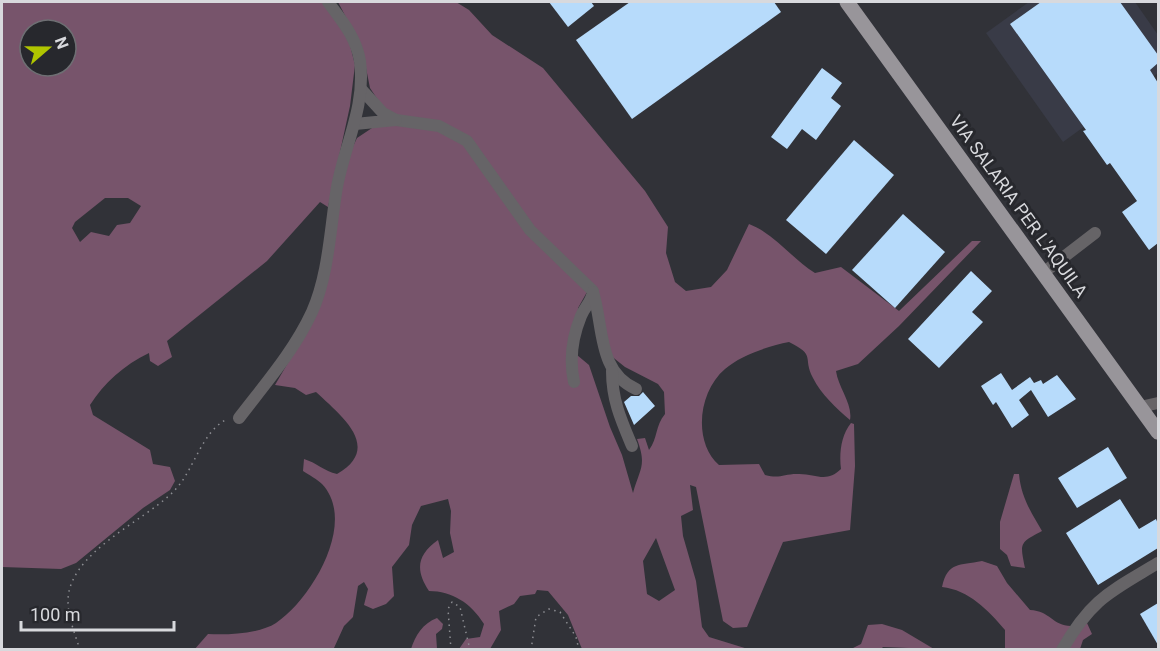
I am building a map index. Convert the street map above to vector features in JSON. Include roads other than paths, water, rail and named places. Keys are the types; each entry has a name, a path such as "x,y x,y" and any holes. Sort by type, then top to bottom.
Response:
{"main road":[{"name":"VIA SALARIA PER L'AQUILA","path":"847,2 1158,432"}],"street":[{"path":"239,418 295,345 313,310 327,257 337,184 355,124 361,89 360,60 355,42 345,22 328,2"},
{"path":"361,89 383,113 396,120"},
{"path":"355,124 396,120 440,126 467,141 530,230 593,291 602,340 612,371 615,408 632,447"},
{"path":"1043,273 1095,233"},
{"path":"574,382 571,368 572,345 581,314 592,300 593,291"},
{"path":"612,371 625,384 636,389"},
{"path":"1140,408 1158,403"},
{"path":"1062,650 1079,619 1098,600 1158,563"}]}
